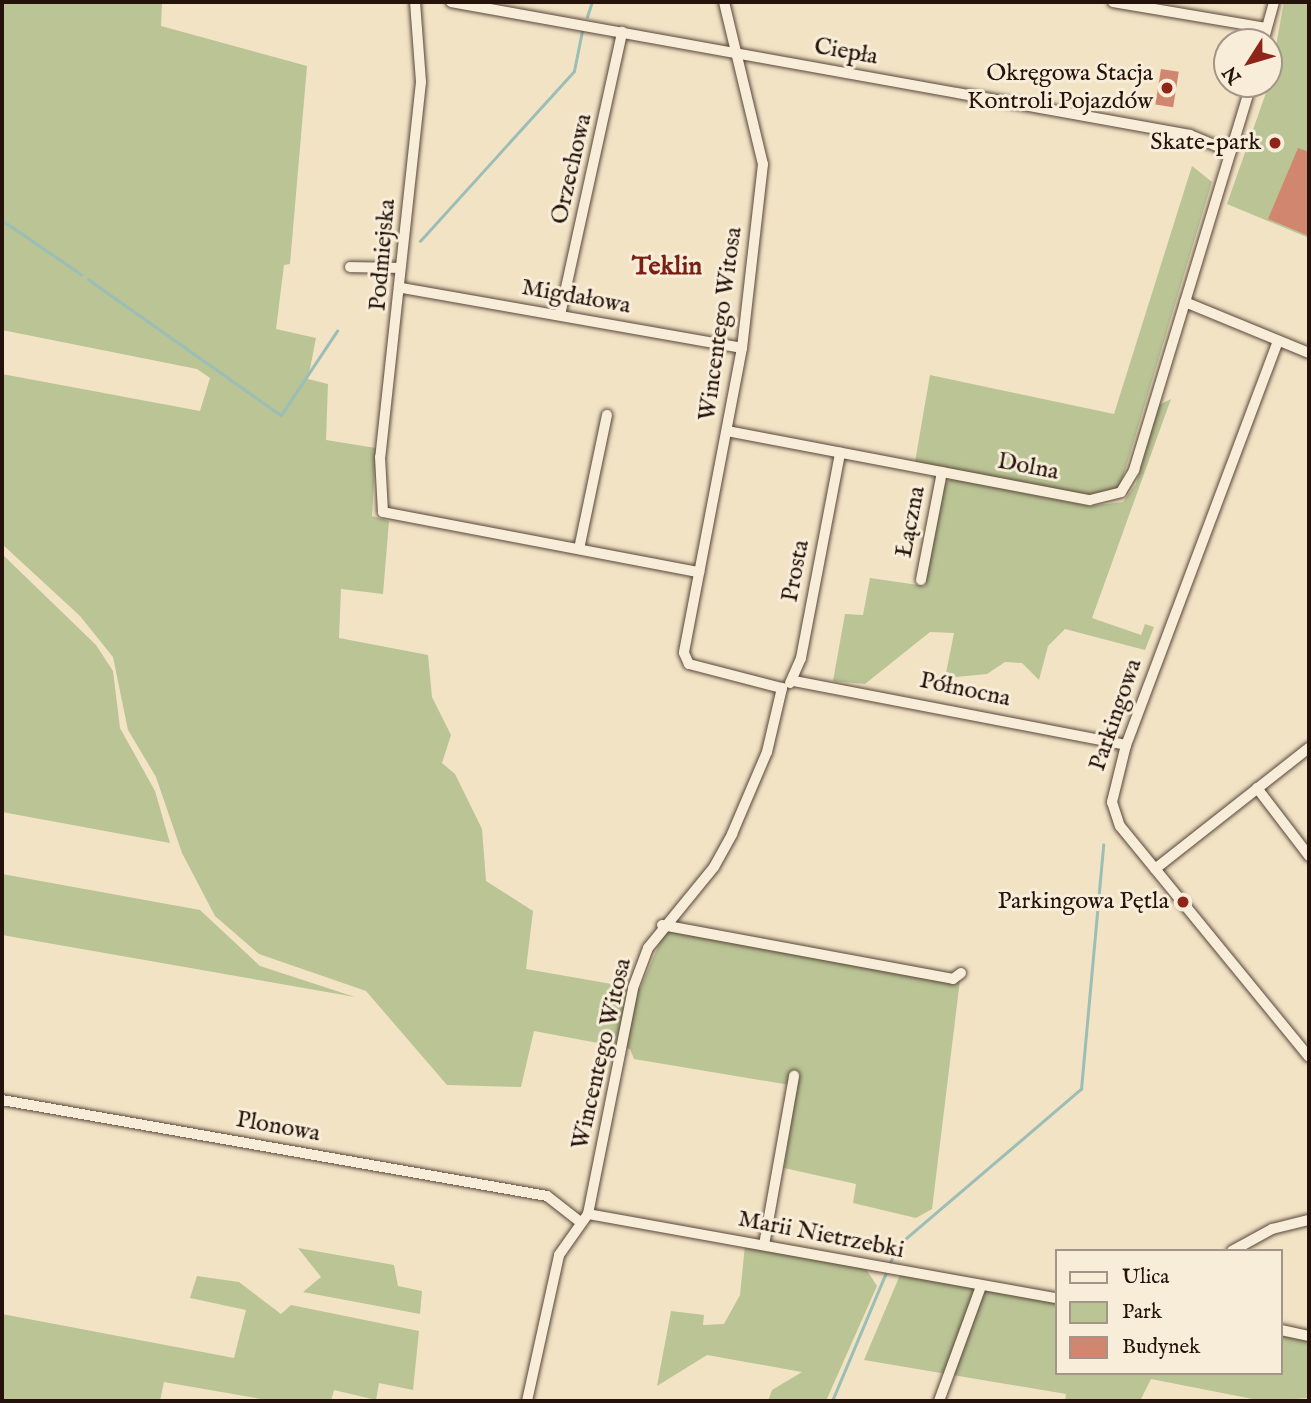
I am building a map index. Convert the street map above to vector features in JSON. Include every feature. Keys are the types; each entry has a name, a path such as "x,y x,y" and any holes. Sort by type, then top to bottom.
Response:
{"street":[{"name":"Podmiejska","path":"415,2 421,82 400,268 402,288 380,457 383,512 579,549"},
{"name":"Ciepła","path":"452,2 1189,135 1231,152"},
{"name":"Wincentego Witosa","path":"527,1401 547,1298 583,1217 634,988 662,925 714,867 732,834 767,752 782,688 684,657 742,348 763,164 740,55 724,2"},
{"path":"1113,2 1266,28 1274,2"},
{"name":"Orzechowa","path":"560,315 622,33"},
{"name":"Dolna","path":"727,431 1090,500 1121,492 1134,470 1247,98"},
{"path":"350,267 400,268"},
{"name":"Migdałowa","path":"402,288 742,348"},
{"path":"1185,302 1309,354"},
{"name":"Parkingowa","path":"1278,341 1126,745 1112,802 1121,826 1309,1055"},
{"path":"607,415 579,549 699,572"},
{"name":"Prosta","path":"794,681 839,453"},
{"name":"Łączna","path":"921,580 942,472"},
{"path":"782,688 794,681"},
{"name":"Północna","path":"794,681 1126,745"},
{"path":"1155,869 1309,748"},
{"path":"1257,788 1309,856"},
{"path":"662,925 953,979 961,973"},
{"path":"764,1245 794,1076"},
{"name":"Plonowa","path":"2,1100 547,1196 583,1217"},
{"name":"Marii Nietrzebki","path":"583,1217 764,1245 1056,1298"},
{"path":"1235,1249 1272,1229 1309,1220"},
{"path":"939,1401 981,1286"},
{"path":"1283,1330 1309,1336"}],"green space":[{"path":"2,2 162,2 161,26 307,66 290,264 284,265 276,329 316,338 308,379 328,384 326,440 376,448 372,516 389,521 383,594 341,589 339,638 428,655 432,697 451,735 442,763 455,774 482,829 486,881 533,911 526,969 640,989 665,930 960,980 932,1209 916,1218 853,1203 856,1184 784,1168 797,1087 634,1059 630,1049 534,1031 521,1087 447,1085 366,991 259,954 215,916 182,853 156,777 128,730 113,657 80,616 2,544 2,374 200,411 210,378 197,369 2,330"},
{"path":"1284,2 1309,2 1309,238 1227,204 1264,98 1283,98 1283,28 1279,28"},
{"path":"1192,166 1212,182 1120,487 1093,497 915,462 930,375 1114,414"},
{"path":"1171,399 1092,618 1141,635 1145,624 1154,627 1145,650 1065,629 1048,646 1039,680 1022,663 1005,662 987,674 945,678 954,633 930,632 865,684 833,681 845,614 863,615 870,578 925,586 943,485 951,479 1090,506 1123,502 1136,484 1159,405"},
{"path":"2,554 96,645 113,671 120,728 155,791 170,843 2,812"},
{"path":"2,874 200,910 260,966 355,997 2,935"},
{"path":"745,1245 866,1269 877,1286 826,1401 768,1401 772,1390 802,1372 707,1355 657,1386 671,1311 704,1315 703,1325 724,1324 740,1295"},
{"path":"298,1248 394,1265 398,1286 422,1291 420,1314 303,1292 321,1277"},
{"path":"900,1275 1056,1303 1056,1375 1283,1375 1283,1335 1309,1340 1309,1398 1263,1401 1151,1379 1140,1401 1065,1401 1066,1394 864,1360"},
{"path":"197,1276 239,1282 281,1314 291,1305 419,1331 413,1390 379,1383 376,1400 334,1390 331,1401 273,1401 164,1382 160,1401 2,1401 2,1314 234,1358 246,1310 190,1298"}],"building":[{"name":"Okręgowa Stacja Kontroli Pojazdów","path":"1161,69 1179,72 1173,107 1155,105"},
{"path":"1298,148 1309,152 1309,236 1268,219"}],"waterway":[{"path":"587,17 592,2"},
{"path":"420,241 574,71 582,31"},
{"path":"2,220 81,274"},
{"path":"88,279 281,415 337,331"},
{"path":"890,1263 897,1246 1081,1089 1103,845"},
{"path":"832,1401 885,1275"}],"place":[{"name":"Okręgowa Stacja Kontroli Pojazdów","path":"1167,88"},
{"name":"Skate-park","path":"1275,143"},
{"name":"Parkingowa Pętla","path":"1183,902"}],"district":[{"name":"Teklin","path":"667,267"}]}
